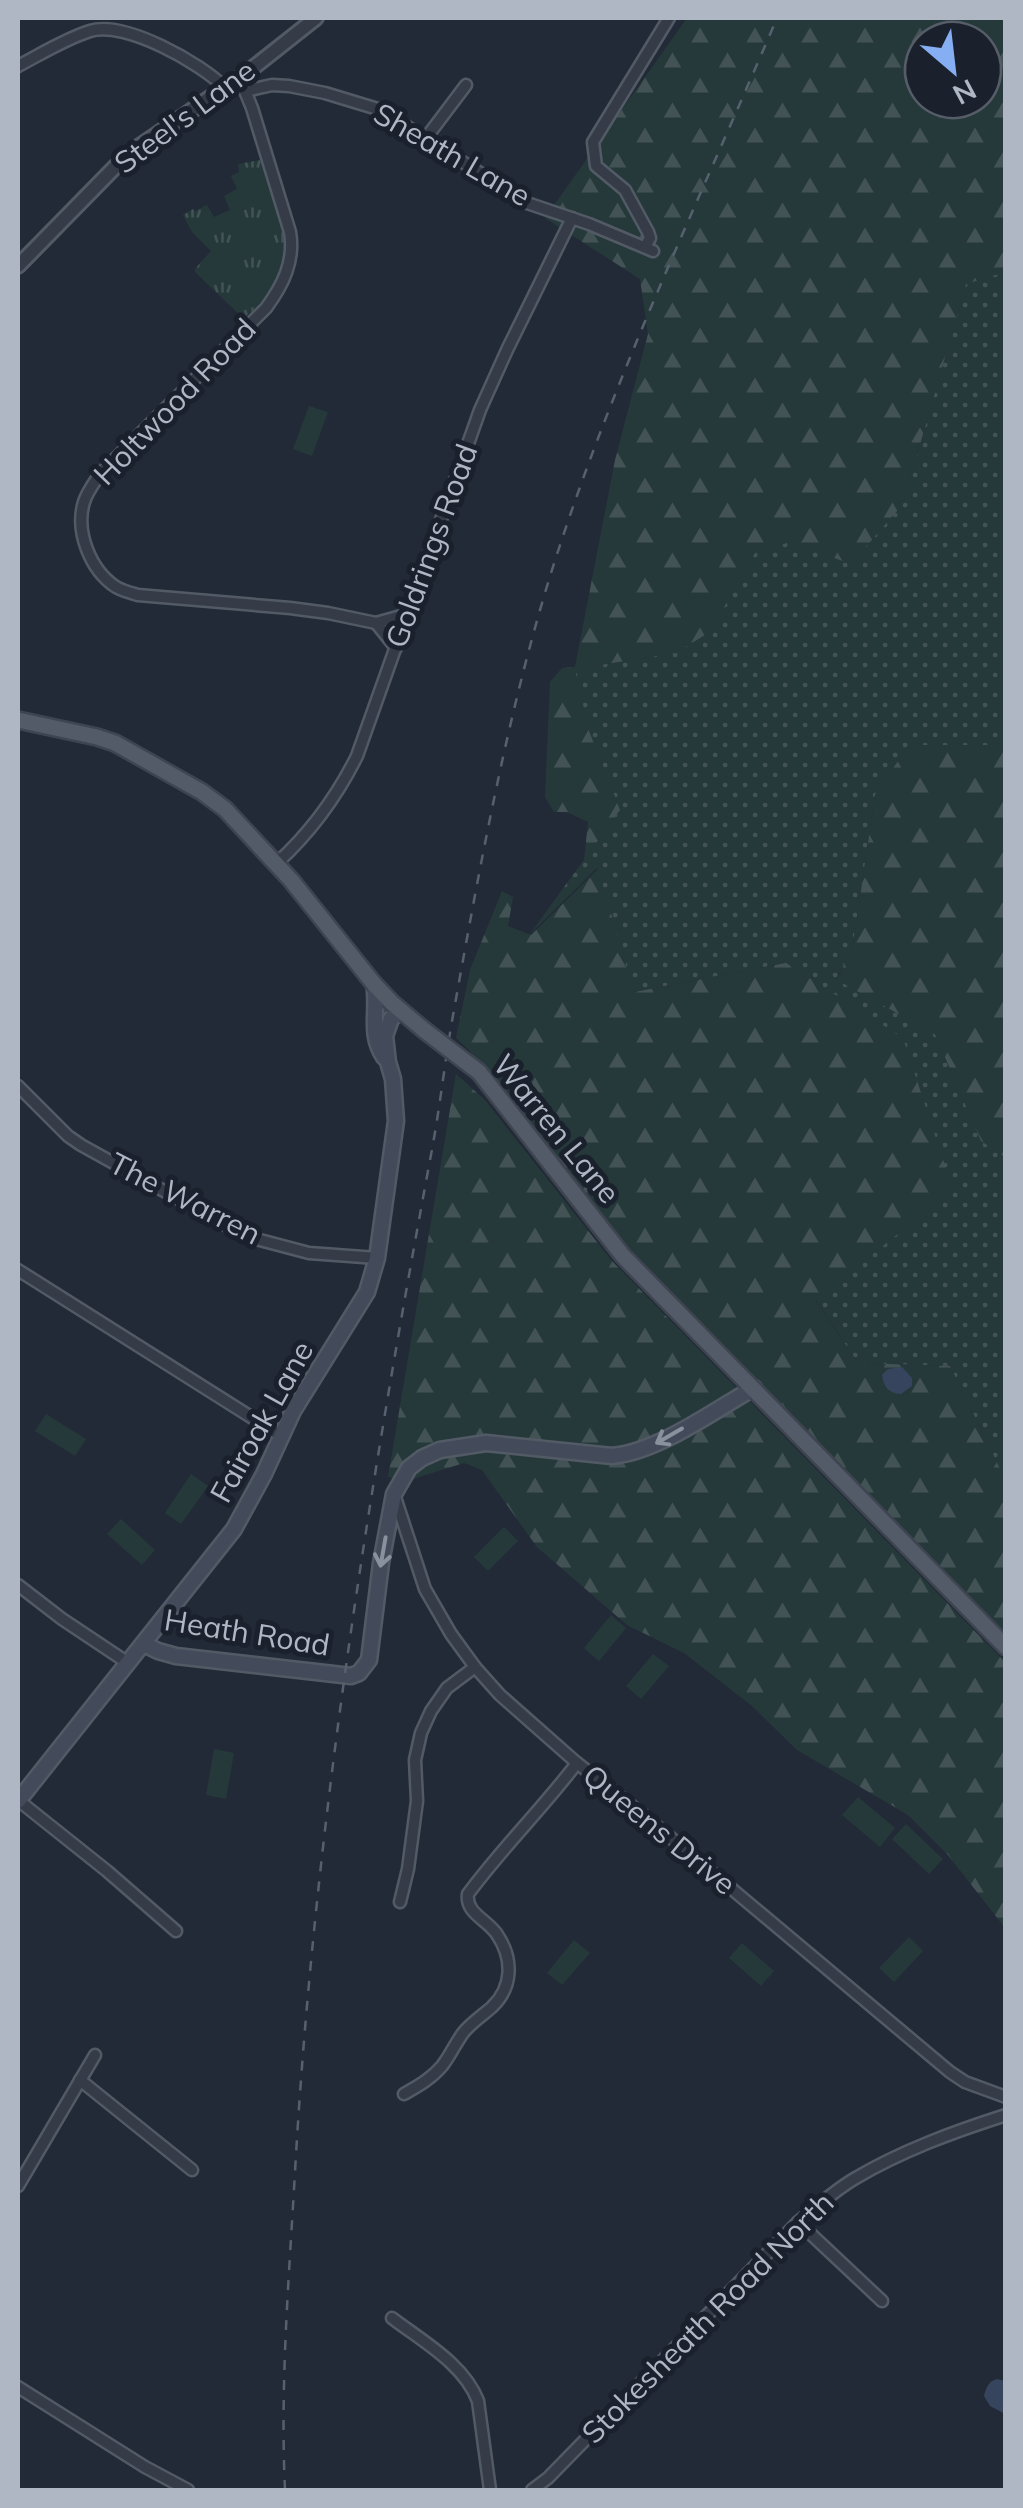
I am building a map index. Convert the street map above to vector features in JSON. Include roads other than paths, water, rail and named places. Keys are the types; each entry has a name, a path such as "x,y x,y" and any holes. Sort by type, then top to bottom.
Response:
{"main road":[{"name":"Warren Lane","path":"18,720 97,736 132,751 225,809 277,864 400,1011 479,1072 623,1256 1006,1647"},
{"path":"374,984 375,1040 388,1062"},
{"name":"Fairoak Lane","path":"18,1800 234,1529 293,1411 367,1292 377,1258 396,1122 386,1036 388,1026 400,1011"},
{"name":"Heath Road","path":"144,1644 176,1656 328,1674 359,1673 369,1660 394,1494 409,1468 422,1458 440,1450 486,1443 612,1456 626,1454 652,1446 754,1388"}],"street":[{"name":"Steel's Lane","path":"18,266 137,148 235,86 316,18"},
{"name":"Sheath Lane","path":"235,86 290,86 381,110 517,198 649,249 648,232 626,190 596,166 593,142 669,18"},
{"path":"18,66 90,31 118,29 158,44 235,86"},
{"name":"Holtwood Road","path":"235,86 252,108 290,232 292,246 285,278 266,308 100,474 84,503 80,525 91,558 108,581 123,590 157,598 309,610 376,623 408,614"},
{"path":"426,138 466,86"},
{"name":"Goldrings Road","path":"277,864 311,828 344,783 480,410 572,218"},
{"path":"376,623 396,648"},
{"name":"The Warren","path":"18,1086 81,1145 244,1236 309,1253 377,1258"},
{"path":"18,1270 281,1436"},
{"name":"Queens Drive","path":"394,1494 425,1589 451,1634 500,1695 950,2072 965,2082 1006,2097"},
{"path":"18,1586 128,1663"},
{"path":"400,1902 418,1801 414,1760 420,1733 448,1688 475,1667"},
{"path":"404,2094 432,2077 462,2034 501,1997 510,1968 506,1952 490,1924 470,1908 468,1894 577,1763"},
{"path":"18,1800 176,1931"},
{"path":"18,2186 95,2055"},
{"path":"80,2080 192,2170"},
{"name":"Stokesheath Road North","path":"532,2490 798,2222 850,2181 885,2162 1006,2115"},
{"path":"798,2222 882,2301"},
{"path":"392,2318 462,2374 473,2388 490,2490"},
{"path":"18,2387 188,2490"}],"water":[{"path":"902,1367 912,1378 912,1386 901,1394 887,1389 882,1375 888,1369"},
{"path":"997,2379 1005,2381 1005,2414 990,2406 984,2396 988,2385"}],"railway":[{"path":"285,2490 284,2371 295,2172 315,1917 330,1790 385,1411 483,852 520,684 575,502 628,362 777,18"}]}
